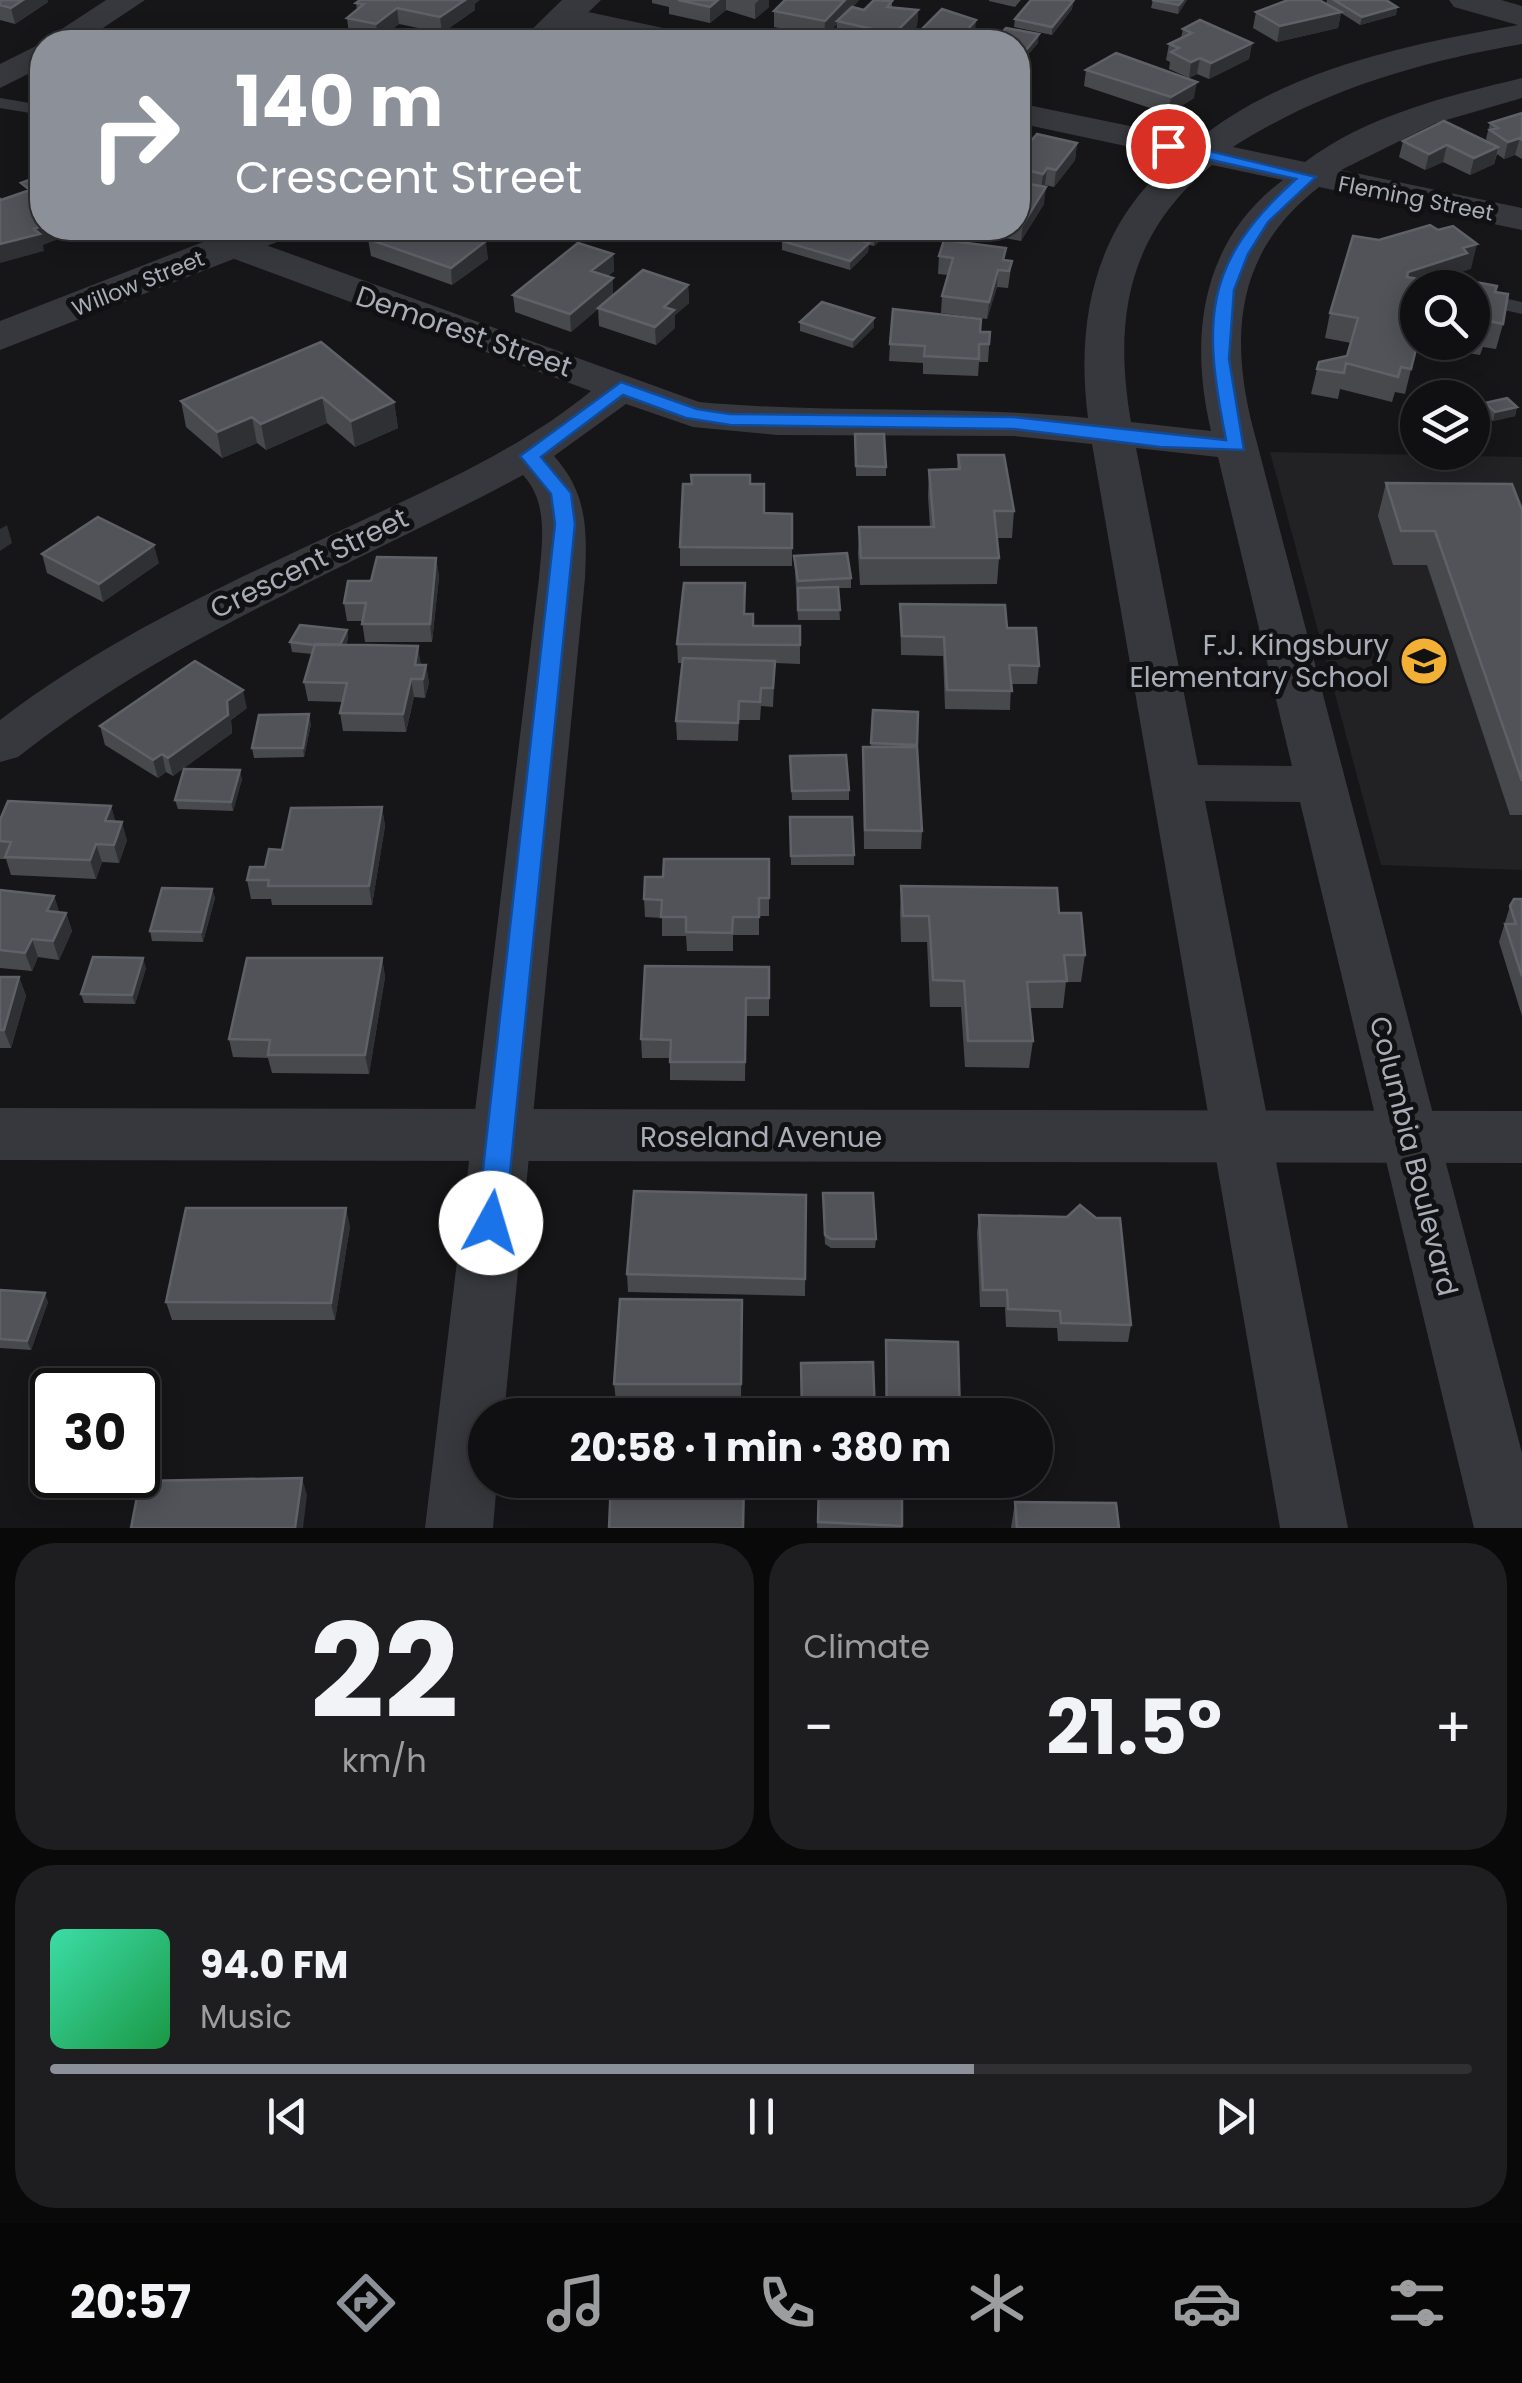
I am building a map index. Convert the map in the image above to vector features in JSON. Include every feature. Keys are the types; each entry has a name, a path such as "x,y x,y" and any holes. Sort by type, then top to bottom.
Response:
{"street":[{"path":"80,30 129,0"},
{"path":"1465,0 1522,16"},
{"path":"550,30 574,8 645,30"},
{"path":"1314,1528 1112,435 1103,336 1115,270 1151,208 1205,154 1265,110 1328,83 1438,50 1522,34"},
{"path":"0,78 30,59"},
{"name":"Columbia Boulevard","path":"1508,1528 1237,446 1219,359 1225,290 1240,254 1262,218 1308,177 1357,146 1412,120 1522,88"},
{"name":"Fleming Street","path":"1030,117 1522,219"},
{"name":"Willow Street","path":"0,337 244,240"},
{"name":"Demorest Street","path":"231,245 693,414 730,420 1014,423 1237,446"},
{"name":"Crescent Street","path":"0,745 73,689 170,631 530,456 621,387"},
{"path":"459,1528 565,524 561,493 530,456"},
{"path":"1175,783 1321,784"},
{"name":"Roseland Avenue","path":"0,1134 1522,1137"}],"lane":[{"path":"0,102 30,108"},
{"path":"1490,301 1522,308"}],"shaded area":[{"name":"F.J. Kingsbury Elementary School","path":"1270,452 1400,455 1400,470 1490,470 1490,456 1522,457 1522,870 1381,865"}],"building":[{"path":"0,0 23,0 11,8 0,5"},
{"path":"465,0 440,17 397,8 376,24 347,18 364,4 356,3"},
{"path":"678,0 718,0 710,7"},
{"path":"785,0 845,0 825,21 774,11"},
{"path":"874,0 892,1 887,7 918,10 898,30 876,30 837,21 852,7 864,10"},
{"path":"1031,0 1073,1 1052,27 1015,19"},
{"path":"1152,0 1183,0 1179,5"},
{"path":"1288,0 1319,0 1341,12 1280,26 1256,12"},
{"path":"1334,0 1386,0 1397,7 1362,17"},
{"path":"942,9 976,20 967,30 921,30"},
{"path":"1200,20 1252,43 1211,63 1200,58 1191,62 1171,52 1179,48 1169,44 1192,33 1183,29"},
{"path":"1116,53 1197,82 1171,97 1086,70"},
{"path":"1522,113 1522,140 1508,142 1490,130 1498,128 1490,123"},
{"path":"1444,121 1498,147 1474,158 1447,145 1429,154 1403,141"},
{"path":"1037,134 1077,143 1056,170 1047,168 1043,174 1030,171 1031,141"},
{"path":"1030,184 1046,187 1030,213"},
{"path":"30,190 30,236 0,244 1,200"},
{"path":"1430,225 1438,230 1453,226 1477,244 1463,248 1467,253 1414,270 1400,270 1400,360 1413,360 1411,369 1401,367 1398,377 1346,363 1344,373 1317,369 1319,362 1347,356 1358,318 1330,313 1353,236 1379,240"},
{"path":"371,240 486,241 451,268"},
{"path":"858,240 869,243 850,261 782,241"},
{"path":"944,240 1006,248 1003,260 1012,261 1009,271 998,270 989,302 942,296 953,258 939,256"},
{"path":"578,243 613,254 591,271 613,278 570,314 513,295"},
{"path":"643,270 688,285 664,307 674,310 655,327 598,308"},
{"path":"1490,285 1497,286 1495,292 1508,294 1503,324 1490,321"},
{"path":"822,302 874,318 853,340 800,322"},
{"path":"893,309 981,319 980,332 990,332 989,344 979,344 979,359 924,356 925,346 890,344"},
{"path":"321,342 394,402 351,421 322,397 261,424 252,417 217,432 181,401"},
{"path":"1507,398 1517,407 1495,412 1490,402"},
{"path":"855,434 884,434 886,467 856,466"},
{"path":"958,455 1004,455 1014,511 994,511 999,558 861,558 859,527 934,527 929,470 960,469"},
{"path":"691,475 750,475 750,484 764,484 764,513 792,514 792,548 680,547 683,484 692,484"},
{"path":"1386,483 1512,484 1522,510 1522,781 1435,531 1401,531"},
{"path":"98,517 154,545 99,584 42,554"},
{"path":"847,553 851,578 798,581 794,556"},
{"path":"377,557 436,558 430,624 362,624 366,603 344,603 348,581 371,581"},
{"path":"684,583 745,583 744,614 753,614 753,626 800,626 800,645 677,644"},
{"path":"838,587 840,610 798,610 798,588"},
{"path":"900,604 1005,605 1007,628 1036,628 1039,666 1009,665 1012,691 947,690 944,637 902,636"},
{"path":"300,625 347,630 340,645 290,642"},
{"path":"315,644 418,646 415,665 426,665 423,679 411,679 403,714 340,713 347,683 304,682"},
{"path":"683,658 775,661 773,688 761,688 760,702 739,701 738,723 676,721"},
{"path":"195,661 243,690 227,701 228,715 168,758 162,754 153,760 100,726"},
{"path":"873,710 918,712 917,745 871,743"},
{"path":"309,714 303,748 252,748 259,715"},
{"path":"863,747 917,747 922,831 865,830"},
{"path":"846,755 849,790 792,791 790,756"},
{"path":"184,769 240,770 231,802 175,800"},
{"path":"8,801 111,806 105,821 122,822 114,845 96,844 90,860 5,857 11,842 0,841 0,820"},
{"path":"382,807 369,886 268,886 269,880 247,880 250,867 265,867 269,849 282,850 291,808"},
{"path":"790,817 852,817 854,855 791,856"},
{"path":"664,859 769,859 769,898 759,898 759,917 733,917 732,933 686,932 686,917 661,917 662,900 644,899 645,877 663,877"},
{"path":"901,886 1057,888 1059,913 1081,913 1085,955 1064,955 1067,981 1027,982 1033,1041 968,1041 964,981 933,980 929,916 903,916"},
{"path":"162,888 212,889 201,932 150,931"},
{"path":"0,890 54,896 47,911 66,913 53,941 32,939 25,953 0,950"},
{"path":"1514,899 1522,899 1522,976 1505,924 1516,924 1510,906"},
{"path":"93,957 143,958 132,995 81,994"},
{"path":"247,958 382,958 365,1055 268,1055 270,1040 229,1039"},
{"path":"645,966 769,967 769,998 746,998 745,1062 670,1062 671,1040 641,1039"},
{"path":"0,977 19,977 4,1030 0,1030"},
{"path":"634,1191 806,1195 805,1279 627,1274"},
{"path":"823,1193 873,1193 876,1239 831,1239 825,1235"},
{"path":"1080,1205 1096,1218 1120,1218 1131,1325 1061,1323 1060,1311 1008,1309 1007,1290 983,1290 979,1215 1067,1217"},
{"path":"186,1208 346,1208 331,1303 166,1302"},
{"path":"0,1290 45,1293 27,1341 0,1339"},
{"path":"620,1299 742,1300 741,1384 614,1384"},
{"path":"886,1340 958,1342 960,1398 887,1398"},
{"path":"873,1362 874,1398 802,1398 801,1363"},
{"path":"302,1478 295,1528 131,1528 137,1498 160,1498 160,1481"},
{"path":"610,1498 744,1498 743,1528 609,1528"},
{"path":"819,1498 902,1498 902,1526 818,1522"},
{"path":"1015,1502 1116,1503 1119,1528 1017,1528"}],"place":[{"name":"F.J. Kingsbury Elementary School","path":"1424,661"}],"route":[{"path":"491,1223 558,625 565,524 565,504 556,483 530,456 571,429 621,387 666,406 730,420 1014,423 1160,442 1237,446 1219,359 1225,290 1240,254 1262,218 1308,177 1168,146"}]}
